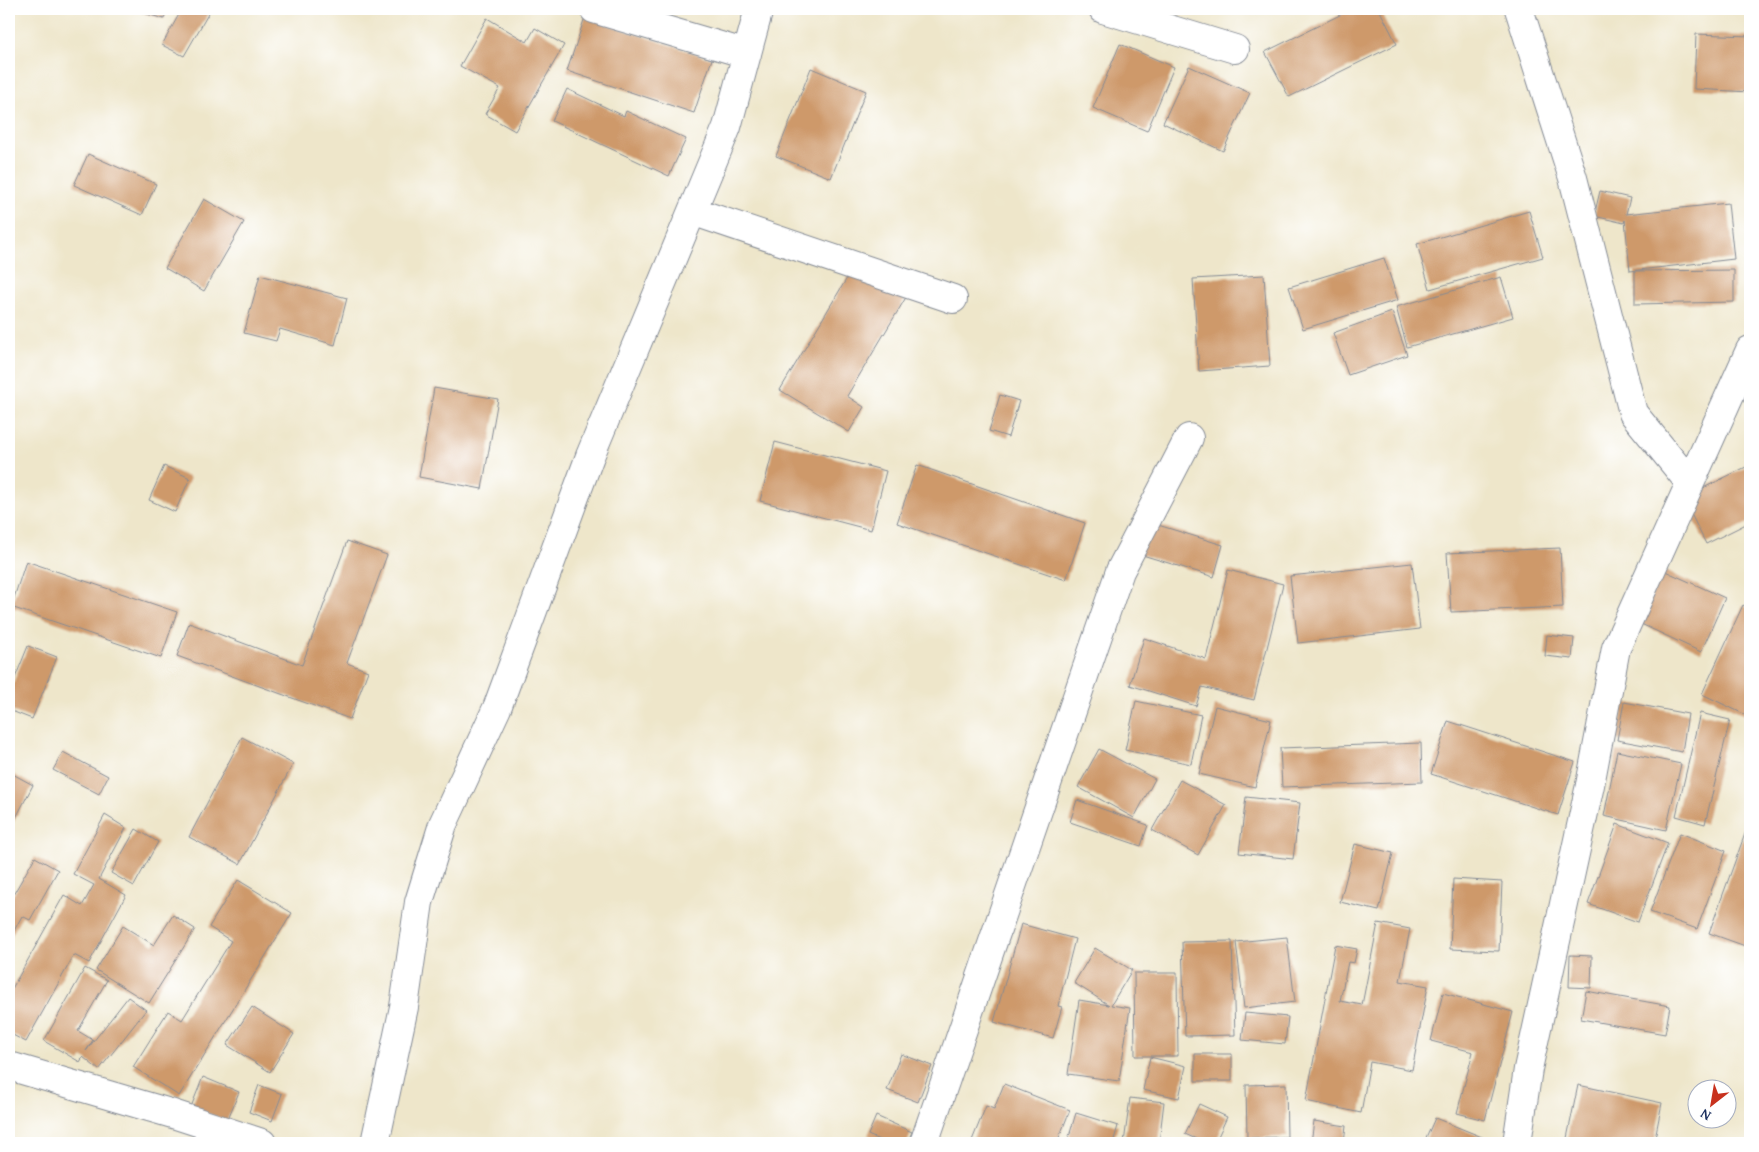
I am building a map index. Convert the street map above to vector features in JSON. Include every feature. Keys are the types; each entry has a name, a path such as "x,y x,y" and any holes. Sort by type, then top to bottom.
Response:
{"street":[{"path":"594,9 747,54"},
{"path":"375,1143 404,1007 419,902 443,824 497,708 590,456 727,127 759,9"},
{"path":"1103,9 1234,50"},
{"path":"1519,9 1573,178 1633,413 1690,484"},
{"path":"692,211 953,299"},
{"path":"1517,1143 1528,1069 1590,785 1616,648 1750,350"},
{"path":"924,1143 1120,571 1189,438"},
{"path":"9,1066 173,1114 262,1143"}],"building":[{"path":"130,9 167,9 164,19"},
{"path":"182,9 211,9 184,56 162,45"},
{"path":"1352,9 1379,9 1397,44 1289,97 1265,52"},
{"path":"585,17 712,59 694,113 567,71"},
{"path":"487,18 527,42 535,28 564,45 515,131 485,114 500,88 460,66"},
{"path":"1696,34 1750,36 1750,92 1694,89"},
{"path":"1120,44 1174,67 1147,131 1093,108"},
{"path":"1189,66 1250,93 1223,151 1163,123"},
{"path":"811,68 866,91 831,178 776,156"},
{"path":"567,89 624,116 626,111 686,139 669,176 552,121"},
{"path":"88,154 156,184 142,215 74,185"},
{"path":"1600,191 1630,198 1626,214 1728,203 1734,259 1630,271 1625,220 1624,223 1594,216"},
{"path":"204,199 244,222 204,291 165,268"},
{"path":"1529,211 1543,257 1430,289 1417,244"},
{"path":"1384,258 1398,300 1303,329 1289,287"},
{"path":"856,263 908,294 847,396 864,407 849,432 780,390"},
{"path":"1734,270 1734,302 1635,304 1635,271"},
{"path":"260,275 347,298 335,345 280,329 276,341 244,333"},
{"path":"1264,275 1270,366 1199,371 1193,279"},
{"path":"1501,277 1513,317 1407,347 1396,307"},
{"path":"1392,312 1407,355 1348,375 1333,333"},
{"path":"434,388 498,399 482,489 419,477"},
{"path":"1000,395 1019,401 1008,437 989,431"},
{"path":"775,442 886,471 871,530 760,501"},
{"path":"917,465 1085,523 1066,580 897,523"},
{"path":"1750,465 1750,522 1706,544 1683,498"},
{"path":"164,466 190,478 175,512 149,500"},
{"path":"1145,521 1223,545 1214,577 1136,553"},
{"path":"347,541 387,555 347,663 368,671 350,719 177,656 189,623 302,665"},
{"path":"1560,548 1563,607 1451,612 1447,553"},
{"path":"26,561 177,612 161,658 11,607"},
{"path":"1412,563 1420,629 1298,643 1290,576"},
{"path":"1228,570 1283,584 1254,700 1202,687 1196,706 1130,685 1144,638 1206,659"},
{"path":"1663,570 1725,598 1701,652 1639,623"},
{"path":"1743,605 1750,609 1750,717 1702,694"},
{"path":"1547,635 1574,638 1572,659 1545,656"},
{"path":"28,646 57,657 32,719 9,710 9,693"},
{"path":"1136,701 1201,715 1191,764 1125,750"},
{"path":"1624,702 1688,714 1682,752 1617,740"},
{"path":"1215,706 1271,720 1255,787 1199,774"},
{"path":"1700,713 1730,720 1705,824 1676,816"},
{"path":"1448,721 1575,762 1558,815 1431,774"},
{"path":"242,737 293,764 240,864 189,837"},
{"path":"1421,743 1422,782 1282,787 1280,748"},
{"path":"1099,749 1155,779 1134,818 1078,787"},
{"path":"1617,751 1681,764 1666,830 1604,816"},
{"path":"63,752 108,776 99,794 53,770"},
{"path":"9,772 33,785 9,831"},
{"path":"1180,780 1226,805 1198,855 1152,830"},
{"path":"1246,797 1300,803 1293,859 1239,853"},
{"path":"1077,800 1148,825 1141,846 1070,822"},
{"path":"105,815 126,828 99,879 126,895 89,963 74,955 26,1042 9,1033 9,994 64,895 82,906 94,885 73,874"},
{"path":"1750,820 1750,942 1748,947 1709,933"},
{"path":"1617,824 1668,843 1638,922 1588,904"},
{"path":"136,829 158,842 134,886 111,873"},
{"path":"1680,833 1726,851 1697,929 1650,912"},
{"path":"1355,844 1393,853 1379,911 1340,902"},
{"path":"35,857 58,870 30,920 22,916 9,940 9,902"},
{"path":"1453,879 1502,882 1499,951 1450,949"},
{"path":"238,880 292,913 179,1096 133,1067 168,1011 182,1020 231,941 209,927"},
{"path":"173,915 195,929 149,1003 96,970 123,926 154,945"},
{"path":"1378,923 1410,929 1400,981 1428,986 1412,1070 1370,1062 1361,1113 1306,1101 1335,945 1357,949 1354,963 1348,962 1340,1001 1362,1005"},
{"path":"1021,924 1075,939 1058,1006 1062,1007 1053,1038 994,1022"},
{"path":"1287,937 1295,1002 1244,1008 1236,942"},
{"path":"1232,941 1235,1035 1185,1036 1182,942"},
{"path":"1095,948 1132,970 1111,1005 1130,1008 1119,1081 1068,1074 1079,1000 1109,1005 1074,983"},
{"path":"1570,955 1592,956 1591,988 1569,987"},
{"path":"85,968 107,980 78,1031 93,1040 86,1051 128,997 146,1010 99,1070 83,1057 80,1062 44,1041"},
{"path":"1134,973 1177,973 1178,1056 1135,1056"},
{"path":"1586,991 1670,1006 1665,1034 1581,1019"},
{"path":"1443,993 1513,1012 1485,1120 1457,1113 1473,1052 1431,1041"},
{"path":"252,1007 294,1034 270,1072 227,1045"},
{"path":"1245,1013 1288,1017 1285,1044 1242,1040"},
{"path":"901,1054 932,1066 918,1102 887,1090"},
{"path":"1195,1054 1232,1054 1232,1081 1195,1081"},
{"path":"1150,1057 1186,1066 1179,1098 1143,1090"},
{"path":"203,1077 239,1092 227,1121 191,1107"},
{"path":"1004,1084 1070,1110 1057,1143 971,1143 986,1106 994,1109"},
{"path":"1286,1084 1287,1137 1247,1138 1246,1085"},
{"path":"259,1085 282,1094 272,1121 249,1112"},
{"path":"1578,1085 1662,1103 1654,1143 1566,1143"},
{"path":"1130,1098 1164,1102 1159,1143 1124,1143"},
{"path":"1199,1104 1227,1117 1215,1143 1205,1143 1185,1134"},
{"path":"1076,1113 1118,1126 1113,1143 1067,1143"},
{"path":"876,1116 912,1132 907,1143 886,1143 868,1135"},
{"path":"1435,1118 1487,1139 1485,1143 1424,1143"},
{"path":"1314,1121 1346,1126 1344,1143 1311,1143"}]}
